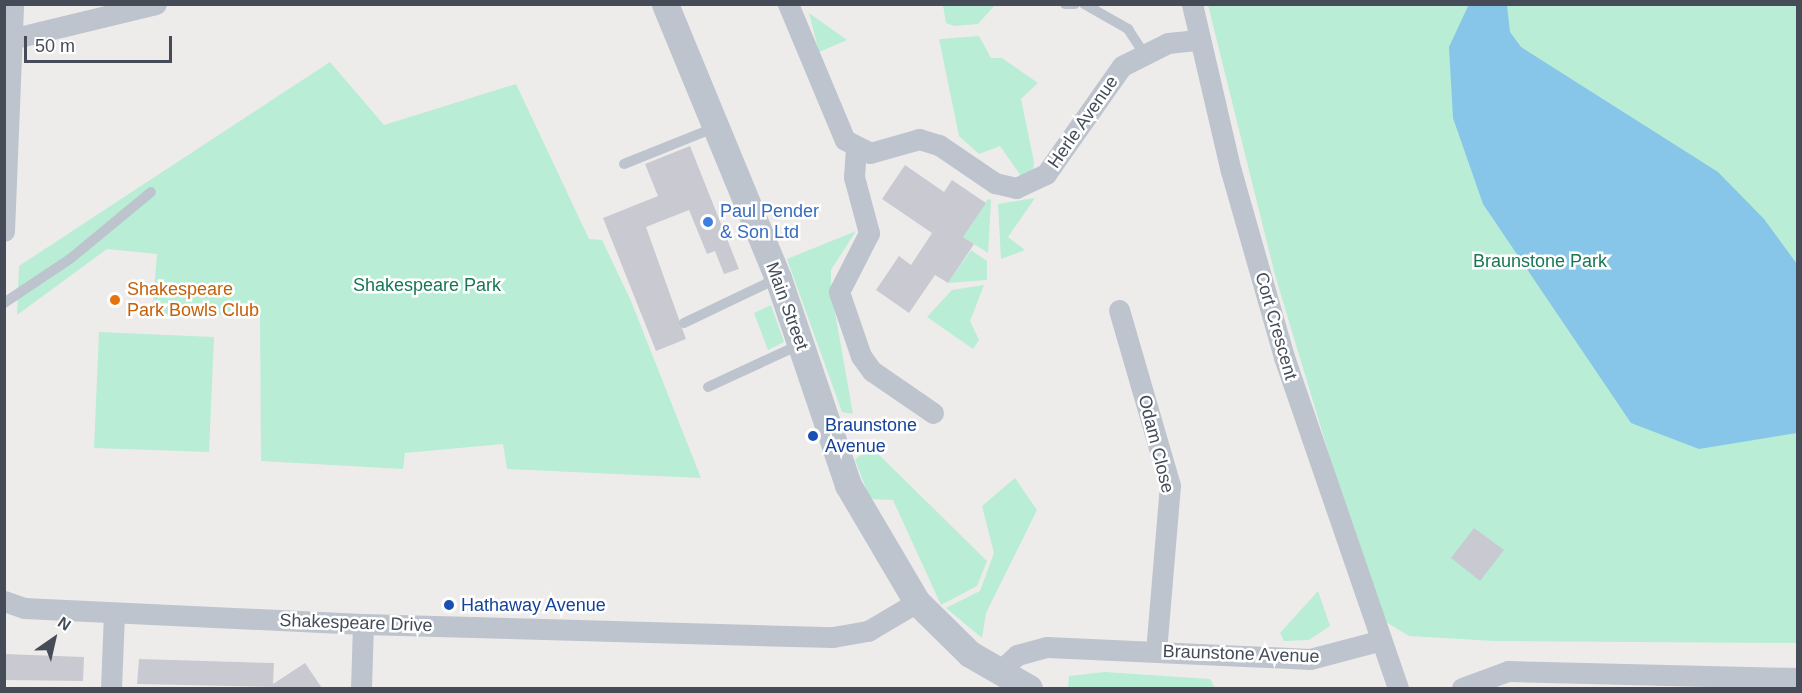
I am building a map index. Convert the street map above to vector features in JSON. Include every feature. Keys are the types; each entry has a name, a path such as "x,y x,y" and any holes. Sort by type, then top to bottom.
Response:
{"street":[{"path":"4,231 13,4"},
{"path":"11,39 156,4"},
{"name":"Main Street","path":"664,4 778,278 848,485 917,602 970,654 1029,688"},
{"path":"788,4 835,124 856,148 854,177 869,233 839,292 861,356 872,371 933,413"},
{"name":"Cort Crescent","path":"1192,4 1198,40 1284,357 1378,641 1398,688"},
{"name":"Herle Avenue","path":"856,148 870,153 919,139 939,145 995,183 1027,186 1046,174 1122,66 1143,52 1198,40"},
{"name":"Odam Close","path":"1119,310 1170,485 1156,651"},
{"name":"Shakespeare Drive","path":"4,601 24,608 363,624 833,637 868,631 917,602"},
{"path":"111,688 114,613"},
{"path":"361,688 363,624"},
{"name":"Braunstone Avenue","path":"1001,670 1017,655 1047,647 1310,659 1378,641"},
{"path":"1462,688 1508,670 1797,678"}],"lane":[{"path":"1065,4 1075,4"},
{"path":"1084,4 1128,29 1143,52"},
{"path":"624,164 716,127"},
{"path":"4,303 70,259 151,192"},
{"path":"684,323 778,278"},
{"path":"708,387 801,343"}],"green space":[{"path":"943,4 995,5 978,24 954,26 946,23"},
{"name":"Braunstone Park","path":"1208,5 1797,5 1797,643 1494,641 1409,636 1386,622 1353,534 1275,275"},
{"path":"809,13 847,40 819,52"},
{"path":"979,36 991,58 1002,58 1038,83 1021,99 1034,162 1033,172 1021,176 1000,146 979,154 959,136 939,39"},
{"name":"Shakespeare Park","path":"330,62 384,125 516,84 589,239 602,240 631,301 701,478 507,469 503,444 405,453 403,469 261,461 260,315 152,314 157,254 107,249 17,315 19,266"},
{"path":"1035,198 1008,237 1025,250 1001,259 998,204"},
{"path":"988,199 991,200 988,253 963,237"},
{"path":"856,231 831,270 831,290 853,414 842,412 787,259"},
{"path":"971,250 987,261 987,280 948,283"},
{"path":"984,285 970,321 979,340 973,349 927,317 952,290"},
{"path":"771,305 784,342 768,350 754,313"},
{"path":"99,332 214,337 209,452 94,448"},
{"path":"870,446 987,561 977,586 941,605 893,500 870,499 855,460"},
{"path":"1015,478 1037,510 986,613 982,638 946,608 980,591 994,553 982,506"},
{"path":"1318,591 1330,626 1309,640 1284,641 1280,633"},
{"path":"1105,672 1210,679 1215,688 1068,688 1069,676"}],"water":[{"path":"1469,4 1507,5 1510,32 1521,47 1718,172 1764,219 1797,264 1797,433 1699,449 1631,423 1483,204 1453,118 1449,47"}],"building":[{"path":"690,146 739,269 724,274 715,251 707,254 689,210 646,227 686,339 656,351 603,218 658,196 645,164"},
{"path":"905,165 944,192 952,180 986,203 963,237 974,244 948,283 935,275 909,313 876,290 899,256 911,265 932,233 882,199"},
{"path":"1474,528 1504,550 1480,581 1451,558"},
{"path":"4,654 84,657 83,681 4,680"},
{"path":"139,659 274,663 273,684 305,663 322,688 137,684"}],"place":[{"name":"Paul Pender & Son Ltd","path":"708,222"},
{"name":"Shakespeare Park Bowls Club","path":"115,300"},
{"name":"Braunstone Avenue","path":"813,436"},
{"name":"Hathaway Avenue","path":"449,605"}]}
